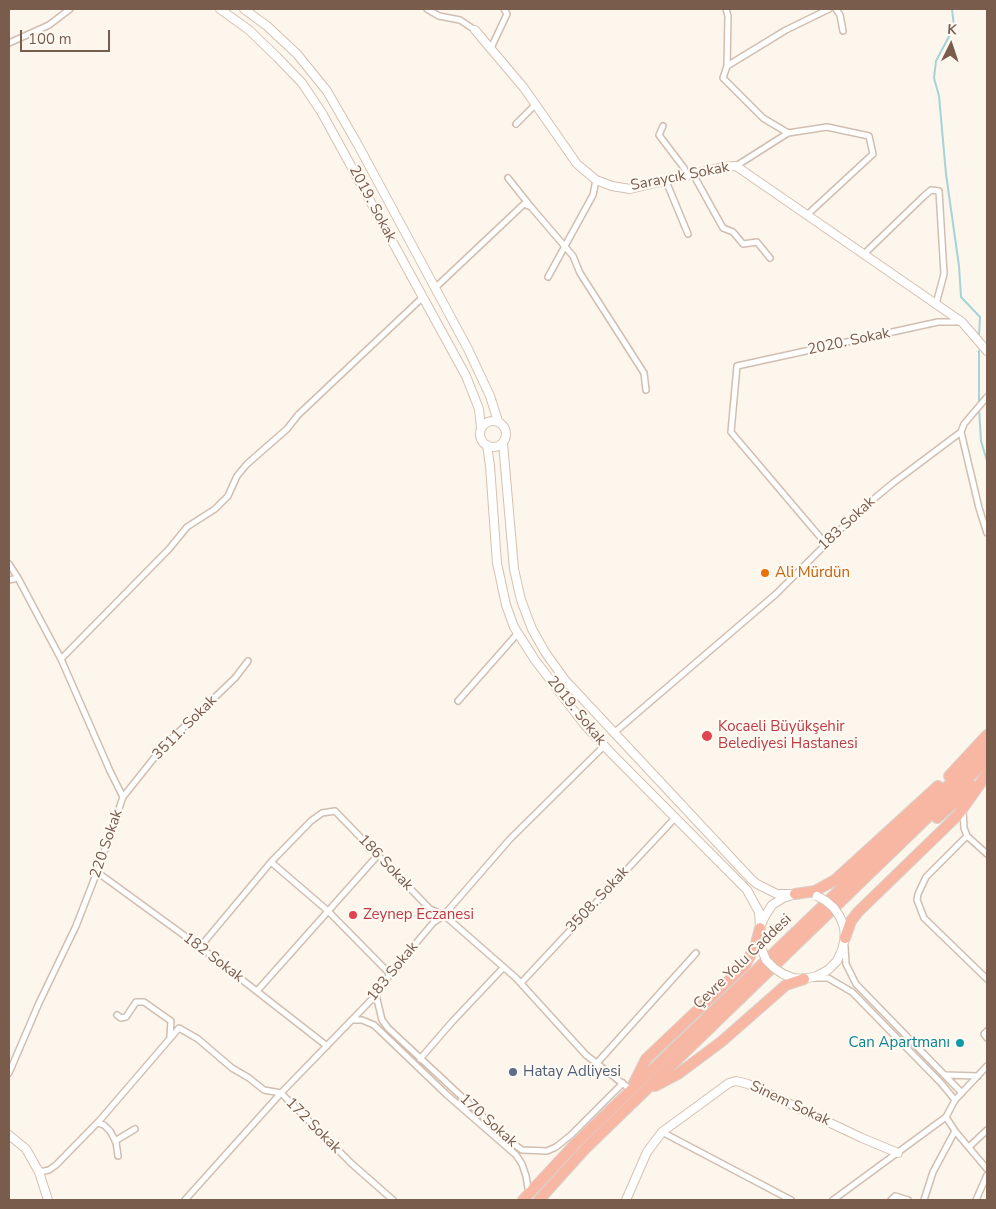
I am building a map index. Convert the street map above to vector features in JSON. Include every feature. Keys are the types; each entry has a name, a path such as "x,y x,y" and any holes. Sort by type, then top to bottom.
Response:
{"highway":[{"path":"878,853 987,735"},
{"name":"Çevre Yolu Caddesi","path":"526,1197 627,1086 878,853 987,748"},
{"name":"Çevre Yolu Caddesi","path":"539,1200 585,1149 987,760"},
{"path":"840,902 987,774"},
{"path":"845,938 851,921 858,912 958,815 987,774"},
{"path":"795,894 815,891 835,880 948,777"},
{"path":"627,1086 646,1059 744,965 755,947 760,928"},
{"path":"646,1091 678,1074 721,1042 786,985 804,979"}],"street":[{"path":"9,43 50,25 70,9"},
{"name":"2019. Sokak","path":"220,9 249,30 302,83 336,137 466,376 480,409 480,436 487,446 490,466 497,563 506,605 518,633 534,660 584,724 747,890 759,912 760,928"},
{"name":"2019. Sokak","path":"244,9 267,26 297,54 327,92 358,145 435,288 490,396 498,421 506,431 505,439 502,443 514,569 521,600 532,629 545,652 565,680 751,879 777,894 795,894"},
{"path":"427,9 439,16 460,20 475,30"},
{"path":"491,48 507,14 504,9"},
{"path":"726,9 728,16 727,66 723,78 763,118 788,133"},
{"path":"727,66 786,30 829,9"},
{"path":"836,9 840,15 843,31"},
{"name":"Saraycık Sokak","path":"475,30 524,88 577,164 596,180 612,186 630,189 723,167 736,166 962,322 987,350"},
{"path":"516,124 535,106"},
{"path":"663,126 659,135 690,175 723,228 733,232 743,244 757,242 770,258"},
{"path":"736,166 788,133 827,127 869,136 873,154 807,214"},
{"path":"508,178 531,208 574,256 580,273 644,373 646,390"},
{"path":"548,277 593,194 596,180"},
{"path":"666,181 688,234"},
{"path":"864,254 931,190 939,191 944,274 936,304"},
{"path":"435,288 524,204 531,208"},
{"path":"61,659 170,549 187,527 215,509 228,496 237,476 247,464 287,429 298,415 422,296"},
{"name":"2020. Sokak","path":"826,544 730,432 737,366 938,322 962,322"},
{"name":"183 Sokak","path":"615,732 776,594 858,512 961,432 964,424 987,397"},
{"path":"481,428 486,422 498,421"},
{"path":"961,432 978,508 987,533"},
{"path":"487,446 495,447 502,443"},
{"name":"220 Sokak","path":"9,564 61,659 110,772 124,796 97,872 66,949 39,1003 9,1073"},
{"path":"9,580 18,578"},
{"path":"458,701 518,633"},
{"name":"3511. Sokak","path":"124,796 162,748 235,678 248,661"},
{"name":"183 Sokak","path":"185,1200 281,1094 376,995 390,974 433,923 444,915 510,838 604,746"},
{"path":"963,808 964,828 967,836 987,854"},
{"name":"186 Sokak","path":"200,947 271,862 322,813 335,811 430,909 444,915 521,983 586,1055 627,1086"},
{"name":"3508. Sokak","path":"521,983 675,818"},
{"path":"967,836 926,878 918,894 918,900 924,918 987,979"},
{"path":"257,990 378,855"},
{"path":"271,862 328,911 390,974"},
{"name":"182 Sokak","path":"97,872 257,990 327,1046"},
{"path":"955,1100 941,1083 852,992 828,978 793,978 783,974 766,960 759,939 760,928 764,916 772,906 783,898 795,894 806,894 817,896 834,908 844,927 846,964 856,984 962,1093"},
{"path":"804,979 817,976 828,970 840,956 845,938"},
{"path":"597,1063 696,953"},
{"path":"420,1059 452,1022 504,968"},
{"name":"170 Sokak","path":"376,995 382,1020 388,1028 507,1139 522,1150 530,1152 547,1151 556,1147 627,1086"},
{"path":"39,1172 49,1170 56,1165 97,1123 170,1038 172,1031 171,1021 144,1002 136,1002 126,1017 121,1018 117,1015"},
{"name":"170 Sokak","path":"352,1020 362,1020 374,1026 446,1094 516,1155 522,1164 526,1176 526,1197"},
{"name":"172 Sokak","path":"170,1038 179,1028 198,1039 232,1068 264,1090 281,1094 352,1164 393,1200"},
{"path":"987,1031 984,1034 987,1038"},
{"path":"833,1200 946,1117 955,1100 987,1066"},
{"path":"946,1075 978,1076"},
{"name":"Sinem Sokak","path":"662,1132 729,1083 736,1081 748,1084 898,1153"},
{"path":"946,1117 955,1131 987,1169"},
{"path":"97,1123 104,1125 110,1131 115,1141 118,1156"},
{"path":"115,1141 135,1129"},
{"path":"969,1147 987,1130"},
{"path":"924,1200 933,1172 955,1131"},
{"path":"626,1200 647,1152 662,1132 791,1200"},
{"path":"9,1135 26,1149 39,1172 48,1200"},
{"path":"976,1200 987,1175"},
{"path":"891,1200 895,1196 908,1200"}],"waterway":[{"path":"952,9 954,27 936,61 934,78 939,96 946,174 959,266 961,297 980,317 979,335"},
{"path":"979,351 979,404"},
{"path":"979,408 981,441 987,461"}],"place":[{"name":"Ali Mürdün","path":"765,573"},
{"name":"Kocaeli Büyükşehir Belediyesi Hastanesi","path":"707,736"},
{"name":"Zeynep Eczanesi","path":"353,915"},
{"name":"Can Apartmanı","path":"960,1043"},
{"name":"Hatay Adliyesi","path":"513,1072"}]}
